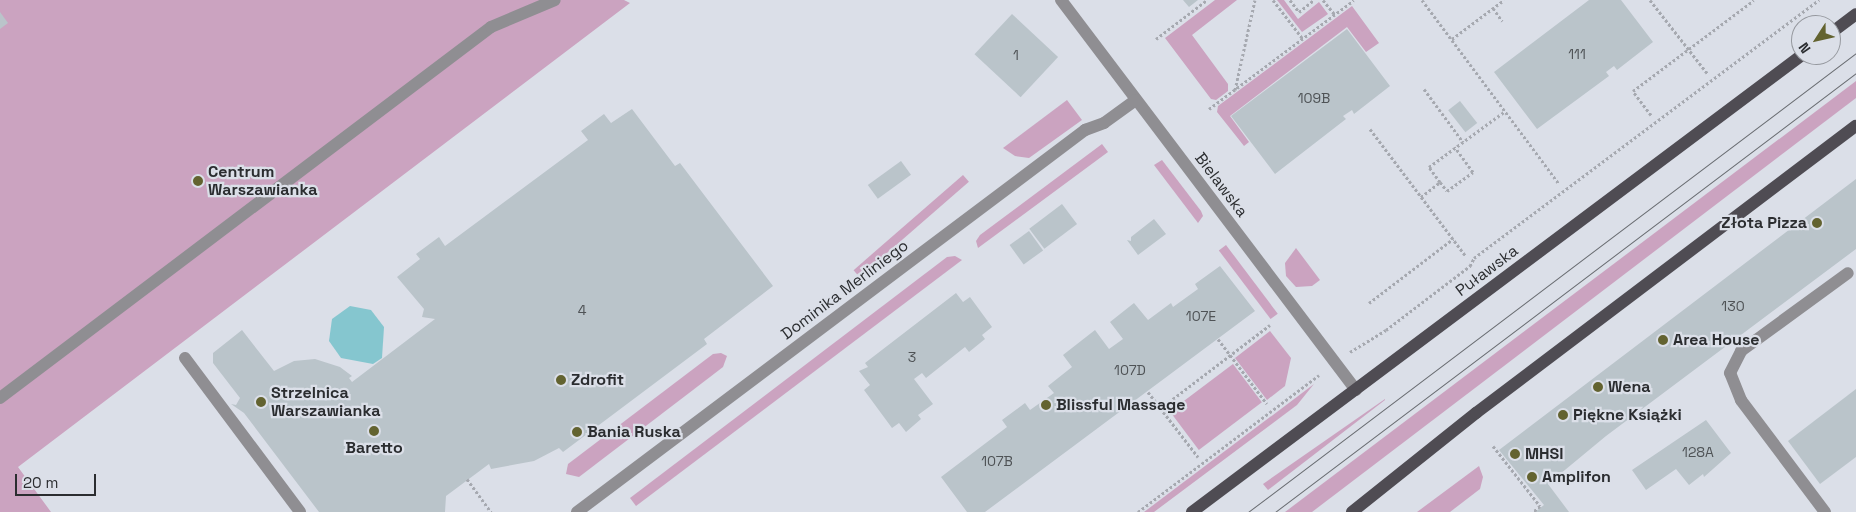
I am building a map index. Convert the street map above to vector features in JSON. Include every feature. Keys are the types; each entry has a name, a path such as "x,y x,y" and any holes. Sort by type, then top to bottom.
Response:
{"main road":[{"path":"1841,25 1856,14"},
{"name":"Puławska","path":"1192,512 1791,63"},
{"path":"1352,512 1476,413 1856,126"}],"street":[{"path":"0,398 491,26 555,0"},
{"name":"Bielawska","path":"1061,0 1356,390"},
{"name":"Dominika Merliniego","path":"577,512 1085,130 1104,123 1136,100"},
{"path":"1825,512 1741,400 1730,373 1740,351 1848,273"},
{"path":"185,358 300,512"}],"path":[{"path":"1156,39 1207,0"},
{"path":"1235,90 1255,0"},
{"path":"1273,0 1303,39"},
{"path":"1290,0 1299,12 1314,0"},
{"path":"1323,0 1335,15"},
{"path":"1209,109 1354,0"},
{"path":"1422,0 1559,184"},
{"path":"1452,39 1504,0"},
{"path":"1650,0 1707,73"},
{"path":"1651,115 1633,91 1754,0"},
{"path":"1353,350 1386,330 1470,266 1474,258 1819,0"},
{"path":"1493,8 1502,21"},
{"path":"1424,89 1463,142"},
{"path":"1455,148 1473,172 1447,191 1429,167 1504,112"},
{"path":"1370,129 1465,255"},
{"path":"1421,197 1440,182"},
{"path":"1369,303 1453,239"},
{"path":"1161,408 1270,326"},
{"path":"1218,339 1267,404"},
{"path":"1138,512 1317,376"},
{"path":"1148,392 1198,457"},
{"path":"1493,446 1540,506 1533,512"},
{"path":"468,479 491,512"}],"shaded area":[{"name":"Centrum Warszawianka","path":"0,0 624,0 630,3 18,467 51,512 0,512"},
{"path":"1215,0 1237,0 1192,35 1228,84 1228,91 1216,100 1211,99 1165,38"},
{"path":"1277,0 1284,0 1298,19 1319,2 1328,14 1302,32"},
{"path":"1352,6 1379,43 1366,52 1347,27 1230,116 1249,142 1244,146 1217,112 1218,106"},
{"path":"1856,81 1856,98 1312,512 1285,512"},
{"path":"1067,100 1082,120 1029,158 1015,156 1003,148"},
{"path":"1102,144 1108,152 978,248 976,241 980,235"},
{"path":"1162,160 1201,211 1203,216 1198,223 1154,165"},
{"path":"963,175 969,182 859,277 854,270"},
{"path":"1226,245 1278,314 1271,319 1219,250"},
{"path":"1296,248 1320,280 1312,286 1296,287 1286,276 1285,263"},
{"path":"955,256 962,260 636,506 630,498 947,257"},
{"path":"1270,331 1291,358 1285,386 1267,400 1235,358"},
{"path":"721,353 727,356 723,367 579,477 566,474 568,464 713,354"},
{"path":"1233,364 1262,402 1199,450 1170,412"},
{"path":"1314,384 1297,405 1154,512 1144,512"},
{"path":"1385,399 1268,490 1263,484"},
{"path":"1479,466 1483,477 1480,489 1450,512 1417,512"}],"water":[{"path":"350,306 371,310 384,327 382,358 373,364 341,358 329,341 332,319"}],"building":[{"path":"1183,0 1198,0 1189,7"},
{"path":"1589,0 1621,0 1653,42 1617,70 1614,66 1606,72 1609,76 1537,129 1494,72"},
{"path":"0,12 8,23 0,29"},
{"path":"1012,14 1058,57 1021,97 974,54"},
{"path":"1347,29 1390,86 1354,114 1352,110 1343,116 1346,119 1275,174 1231,116"},
{"path":"1460,101 1477,123 1465,132 1448,110"},
{"path":"632,109 675,166 680,163 773,286 704,339 707,344 563,452 559,448 534,461 491,469 489,464 446,496 445,512 319,512 244,413 231,404 236,405 240,398 213,363 213,353 242,330 274,371 294,361 315,359 340,367 352,376 349,378 352,382 435,319 422,317 424,309 397,277 420,259 416,254 439,237 445,246 588,140 581,131 604,114 611,123"},
{"path":"901,161 911,175 878,199 868,185"},
{"path":"1856,179 1856,249 1606,436 1548,484 1569,512 1535,512 1544,505 1499,450"},
{"path":"1062,204 1077,224 1044,249 1029,229"},
{"path":"1154,219 1166,234 1138,255 1127,240 1131,241 1131,237"},
{"path":"1029,231 1043,250 1024,265 1010,245"},
{"path":"1220,266 1255,311 985,512 967,512 941,477 1007,427 1002,420 1025,403 1030,410 1054,393 1048,386 1072,367 1063,355 1095,330 1109,349 1123,339 1110,322 1134,303 1148,320 1171,303 1173,307 1198,289 1195,284"},
{"path":"956,293 963,302 970,297 992,327 982,335 985,339 969,352 965,347 926,378 922,373 914,379 933,404 918,415 921,419 906,432 899,423 892,428 864,390 870,385 859,371 868,367 865,363"},
{"path":"1856,389 1856,457 1820,484 1788,441"},
{"path":"1706,420 1731,453 1704,477 1703,474 1689,485 1676,469 1646,490 1632,470"}],"tram line":[{"path":"1248,512 1856,53"},
{"path":"1275,512 1856,73"}],"place":[{"name":"Centrum Warszawianka","path":"198,181"},
{"name":"Złota Pizza","path":"1817,223"},
{"name":"Area House","path":"1663,340"},
{"name":"Zdrofit","path":"561,380"},
{"name":"Wena","path":"1598,387"},
{"name":"Strzelnica Warszawianka","path":"261,402"},
{"name":"Blissful Massage","path":"1046,405"},
{"name":"Piękne Książki","path":"1563,415"},
{"name":"Baretto","path":"374,431"},
{"name":"Bania Ruska","path":"577,432"},
{"name":"MHSI","path":"1515,454"},
{"name":"Amplifon","path":"1532,477"}]}
